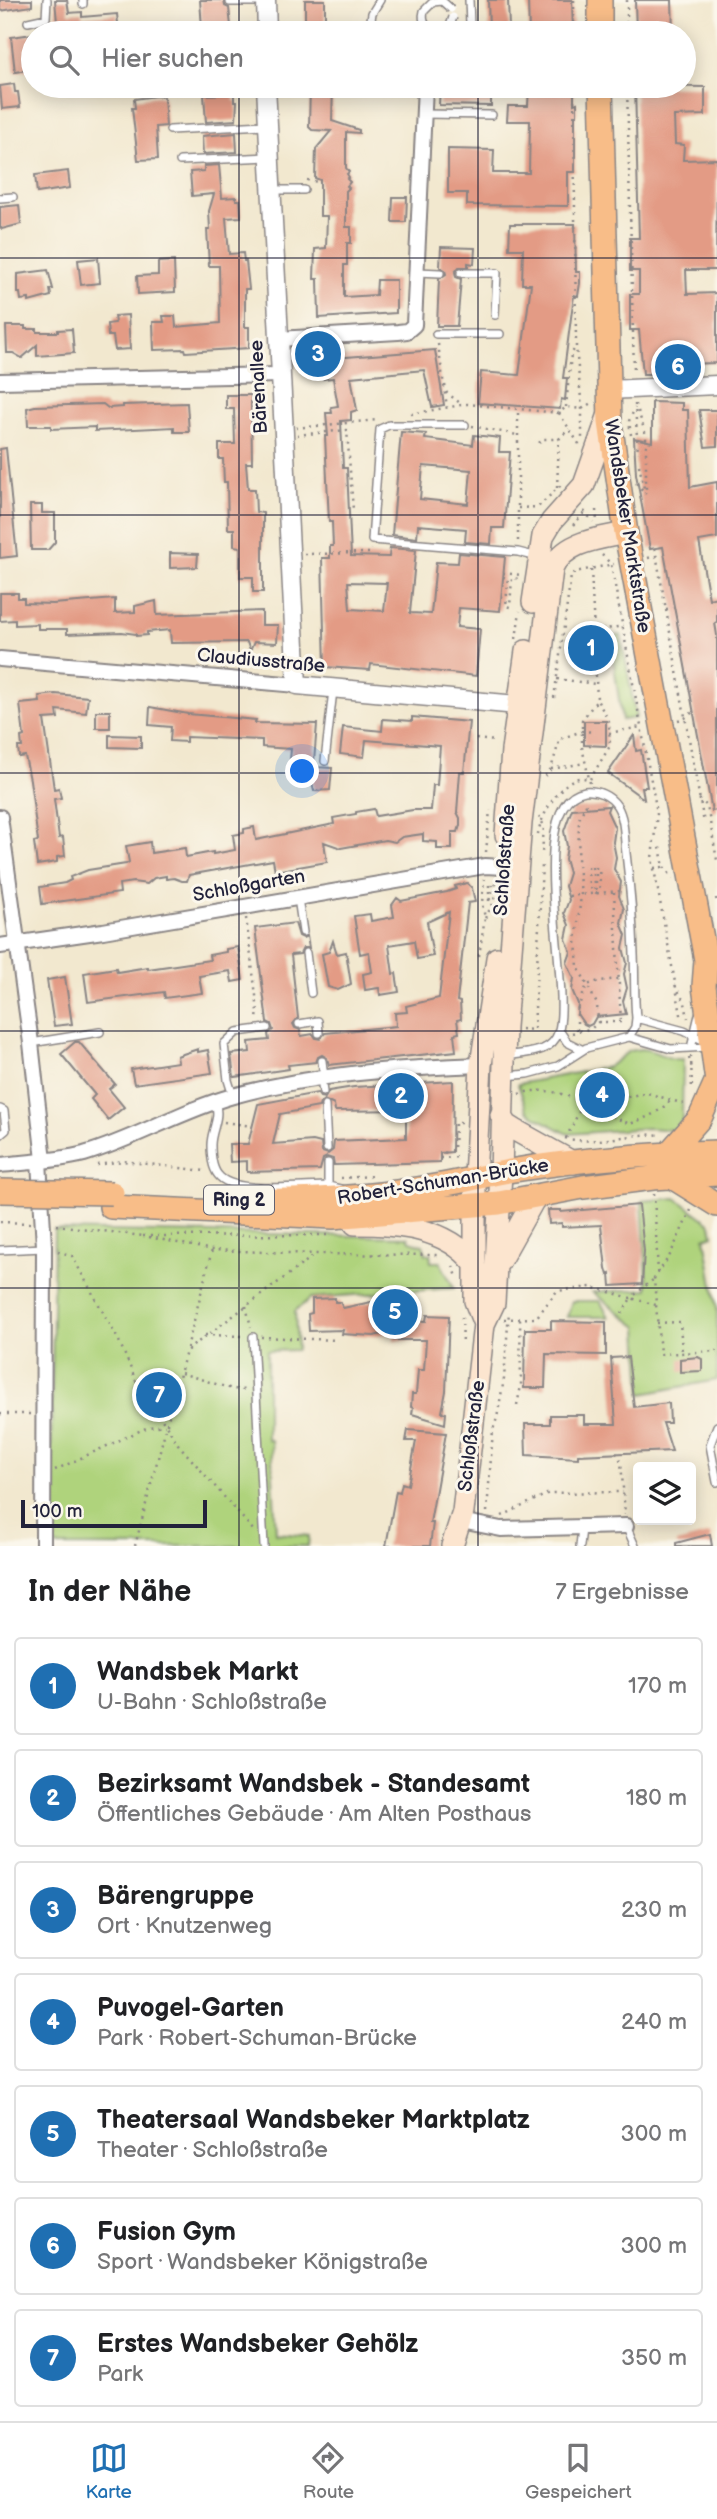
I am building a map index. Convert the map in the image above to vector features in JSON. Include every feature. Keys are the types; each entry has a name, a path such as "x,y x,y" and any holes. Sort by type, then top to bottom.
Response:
{"main road":[{"path":"600,0 600,21"},
{"name":"Wandsbeker Marktstraße","path":"601,98 609,414 626,533 711,984 704,1045 717,1081"},
{"name":"Schloßstraße","path":"452,1546 461,1521 477,1403 484,1324 494,1303 501,1115 496,1058 498,957 495,866 518,705 528,555 569,496 584,485 609,414"},
{"name":"Schloßstraße","path":"484,1324 475,1301 475,1177 496,1058 531,732 552,569 565,552 574,546 626,533"},
{"path":"531,732 527,715 518,705 536,690"},
{"path":"667,1144 700,1118 717,1081"},
{"path":"501,1115 507,1125 574,1163"},
{"name":"Robert-Schuman-Brücke","path":"0,1204 112,1200 306,1200 442,1185 667,1144 717,1152"},
{"name":"Robert-Schuman-Brücke","path":"0,1191 112,1200 335,1226 499,1203 583,1187 717,1174"},
{"path":"672,1177 717,1205"},
{"path":"496,1267 536,1196"},
{"path":"335,1226 391,1224 427,1232 458,1247 474,1263"}],"street":[{"path":"266,1 267,21"},
{"name":"Bärenallee","path":"266,98 296,685"},
{"path":"278,339 407,331 414,325 425,98"},
{"path":"0,381 280,375"},
{"path":"608,390 717,385"},
{"name":"Claudiusstraße","path":"0,659 518,705"},
{"path":"0,817 31,1043 41,1160 44,1247 43,1546"},
{"name":"Schloßgarten","path":"0,946 495,866"},
{"path":"0,1165 82,1155 233,1096 392,1070 496,1058"},
{"path":"461,1521 491,1528 626,1526"}],"lane":[{"path":"32,21 46,18 47,0"},
{"path":"371,21 372,13 380,0"},
{"path":"470,0 470,21"},
{"path":"230,2 266,1"},
{"path":"424,21 423,15 429,4 442,1 452,4"},
{"path":"424,114 492,115"},
{"path":"170,130 267,125"},
{"path":"180,161 269,157"},
{"path":"270,190 304,190"},
{"path":"0,198 13,197"},
{"path":"418,272 440,273"},
{"path":"461,273 497,273 495,315"},
{"path":"436,334 500,334"},
{"path":"466,425 388,425 380,429 372,540 528,555"},
{"path":"325,761 333,689"},
{"path":"496,1058 543,1049 553,1041 559,1030 561,996 552,900 556,823 564,803 581,792 594,791 604,794 613,800 621,813 631,896 636,1018 635,1027 629,1037"},
{"path":"298,897 303,932"},
{"path":"306,953 311,993"},
{"path":"636,1018 704,1045"},
{"path":"299,1024 318,1021 320,1033"},
{"path":"233,1096 228,1080 224,1044 237,1032 267,1028"},
{"path":"559,1030 567,1042 583,1050"},
{"path":"31,1043 100,1032"},
{"path":"496,1058 528,1074 558,1066 583,1050 629,1037 671,1049 704,1045"},
{"path":"322,1061 323,1083"},
{"path":"215,1102 218,1110 217,1121 211,1141 215,1171 223,1180 239,1186 328,1186 365,1195"},
{"path":"325,1106 327,1148"},
{"path":"0,1109 4,1111 6,1130 0,1135"},
{"path":"667,1144 672,1177"},
{"path":"327,1163 328,1186"},
{"path":"0,1251 44,1247"},
{"path":"253,1337 264,1544"},
{"path":"717,1426 710,1445 717,1482"},
{"path":"626,1526 635,1546"},
{"path":"580,1546 582,1528"}],"path":[{"path":"574,0 574,21"},
{"path":"627,0 627,21"},
{"path":"574,98 576,347 582,409 582,451"},
{"path":"627,98 634,377"},
{"path":"436,334 447,407"},
{"path":"566,407 571,354 576,347"},
{"path":"440,368 447,393 462,405"},
{"path":"636,405 638,453"},
{"path":"634,470 629,421 636,405"},
{"path":"636,405 646,435 646,494"},
{"path":"518,408 518,508 528,555"},
{"path":"559,414 579,444"},
{"path":"466,425 518,435"},
{"path":"540,443 543,439 559,439 569,429"},
{"path":"283,436 347,430 353,510"},
{"path":"559,439 572,525"},
{"path":"639,465 646,494"},
{"path":"635,482 646,494"},
{"path":"518,508 538,507 569,496"},
{"path":"569,496 594,526 597,539"},
{"path":"314,555 370,553 372,540"},
{"path":"655,548 704,823"},
{"path":"650,558 657,556"},
{"path":"596,684 557,679 571,576 575,572 611,564 657,813 652,848 673,982"},
{"path":"591,568 597,700 609,721 610,746 590,780 582,747 582,720 597,700"},
{"path":"503,575 525,577 512,578 510,607 506,606 508,578 503,575"},
{"path":"666,609 674,608"},
{"path":"594,631 623,626"},
{"path":"676,720 693,712"},
{"path":"609,733 641,727"},
{"path":"582,731 595,732"},
{"path":"544,776 551,769 560,739 588,731"},
{"path":"476,739 503,741"},
{"path":"551,769 586,764"},
{"path":"567,1042 573,1032 592,1028 598,1023 597,1004 578,967 576,941 581,895 578,864 579,819 589,797"},
{"path":"699,799 707,806 717,860"},
{"path":"496,1058 534,1030 544,826 537,813"},
{"path":"654,869 664,867 659,843"},
{"path":"495,866 494,902 485,918 481,903 495,866"},
{"path":"594,867 600,886 596,894 593,886 594,867"},
{"path":"490,885 489,903 487,898 490,885"},
{"path":"569,896 616,892 621,1022"},
{"path":"481,903 489,903"},
{"path":"246,918 258,1011 256,1030"},
{"path":"577,1031 577,1010 587,985 620,979"},
{"path":"515,1096 525,1092 560,1093 630,1124 654,1113 670,1101"},
{"path":"583,1104 647,1093 692,1106"},
{"path":"583,1104 564,1138 593,1139 630,1135 667,1144"},
{"path":"217,1121 252,1126"},
{"path":"460,1157 440,1158 443,1153 454,1152 454,1122 461,1123"},
{"path":"630,1124 630,1135"},
{"path":"89,1166 123,1161 215,1171"},
{"path":"654,1193 658,1274"},
{"path":"622,1314 631,1298 658,1274 691,1209"},
{"path":"0,1222 30,1223"},
{"path":"57,1225 143,1236 212,1250 446,1255 437,1247"},
{"path":"143,1236 335,1226"},
{"path":"44,1247 72,1256 119,1341 142,1395 178,1444 264,1544"},
{"path":"135,1546 212,1250"},
{"path":"186,1351 316,1254"},
{"path":"654,1279 660,1354 717,1352"},
{"path":"484,1324 509,1318 536,1318 557,1291 591,1287 656,1305"},
{"path":"246,1305 253,1337"},
{"path":"489,1505 493,1430 497,1418 509,1318"},
{"path":"517,1405 521,1386 520,1318"},
{"path":"657,1323 680,1322 682,1352"},
{"path":"205,1335 337,1340"},
{"path":"181,1372 232,1389 256,1391"},
{"path":"0,1414 44,1415"},
{"path":"43,1476 148,1427 166,1425"},
{"path":"616,1453 621,1461 626,1526"},
{"path":"494,1519 549,1493 623,1492"}],"green space":[{"path":"621,635 636,718 622,720 610,637"},
{"path":"641,1049 683,1059 682,1120 676,1130 648,1128 568,1134 527,1110 518,1084 608,1067 629,1051"},
{"path":"676,1198 711,1224 713,1235 705,1238 717,1308 717,1380 642,1394 638,1327 593,1292 648,1289 642,1201"},
{"path":"54,1230 408,1237 410,1241 423,1245 426,1254 430,1254 431,1262 440,1262 454,1288 311,1298 295,1311 297,1350 267,1351 267,1440 271,1440 276,1533 309,1536 308,1546 50,1546"},
{"path":"572,1301 600,1301 609,1317 567,1317"}],"building":[{"path":"0,0 32,0 32,6 0,11"},
{"path":"55,0 67,0 69,13 82,12 82,17 117,14 118,21 57,21"},
{"path":"200,0 224,0 225,6 229,8 230,21 202,21"},
{"path":"305,0 325,0 325,21 305,21"},
{"path":"488,0 508,0 509,21 489,21"},
{"path":"528,0 572,0 573,21 529,21"},
{"path":"635,0 672,0 673,21 636,21"},
{"path":"21,36 21,71 15,72 11,37"},
{"path":"14,84 20,107 2,109 0,86"},
{"path":"696,87 705,87 705,115 674,116 675,144 684,145 683,160 717,159 716,270 686,270 687,294 717,293 717,363 683,364 683,374 643,374 639,330 630,330 630,294 639,294 639,271 630,271 630,238 639,238 635,98 696,98"},
{"path":"164,98 166,126 156,127 158,159 138,160 132,108 135,108 134,99"},
{"path":"204,98 234,98 234,101 237,101 236,120 206,122"},
{"path":"310,98 333,98 332,121 359,130 359,133 346,132 346,168 350,182 346,191 346,227 351,227 351,243 347,243 347,265 344,265 344,297 376,295 377,280 396,280 396,313 319,318 318,279 314,279 315,249 326,248 327,216 320,216 320,180 315,178 316,149 331,131 312,130 309,127"},
{"path":"439,98 491,98 491,106 439,105"},
{"path":"528,98 574,98 574,104 577,103 575,172 568,172 568,206 467,205 467,193 448,193 448,149 494,150 493,173 529,173 530,121 507,121 508,106 528,106"},
{"path":"236,133 237,152 203,154 202,136"},
{"path":"219,165 222,198 236,197 236,200 240,200 241,217 226,218 229,254 243,253 246,261 249,289 245,289 245,327 249,327 249,348 186,352 185,349 154,350 153,322 164,322 163,316 175,316 176,327 220,323 219,266 209,266 207,229 210,229 209,211 214,194 192,196 190,172 204,171 204,166"},
{"path":"68,171 70,188 37,193 35,175"},
{"path":"393,197 407,197 406,222 392,222"},
{"path":"19,205 21,224 2,229 0,207"},
{"path":"510,224 575,224 576,272 580,272 580,283 578,296 574,295 563,378 567,378 565,400 561,399 560,409 478,403 481,372 519,375 531,284 522,284 523,249 509,249"},
{"path":"441,247 475,248 474,264 468,263 468,267 459,267 455,272 456,277 461,279 457,326 437,326 439,279 446,274 440,267"},
{"path":"98,258 100,283 81,285 78,260"},
{"path":"174,261 175,292 138,294 137,276 158,275 158,262"},
{"path":"48,270 53,289 50,289 51,296 29,302 29,299 21,300 18,293 18,274"},
{"path":"128,315 130,349 115,350 113,336 108,336 107,324 115,323 114,316"},
{"path":"6,326 25,326 25,329 37,329 37,332 72,329 74,353 37,356 37,345 22,358 7,353"},
{"path":"435,350 444,405 432,407 424,370 351,377 357,410 351,412 351,420 341,421 343,468 347,468 351,556 389,557 390,548 416,550 410,613 431,614 436,562 458,563 459,553 505,557 500,611 459,608 457,627 480,629 476,676 371,664 370,670 325,667 322,558 330,558 330,546 333,546 332,522 329,522 326,413 332,413 331,407 338,406 333,378 323,379 321,359","holes":["348,582 387,583 384,611 350,609"]},
{"path":"226,395 251,395 252,463 246,463 248,489 255,489 256,512 263,513 263,592 253,592 253,577 240,577 240,547 234,546 234,529 228,529 227,482 224,482 223,459 219,459 219,444 235,444 234,409 226,409"},
{"path":"652,402 682,403 682,410 688,410 690,487 717,482 717,538 699,541 709,599 717,597 717,810 712,811 663,547 650,549 636,474 634,438 652,442"},
{"path":"187,403 189,432 174,432 174,427 95,431 95,427 51,429 51,426 28,426 27,408 35,406 103,404 108,408"},
{"path":"699,410 717,410 717,446 705,447"},
{"path":"401,432 426,434 425,439 473,445 474,435 500,438 499,452 510,452 504,528 492,528 491,544 465,542 466,529 418,525 417,538 392,535","holes":["423,466 471,470 468,504 420,499"]},
{"path":"6,448 17,556 0,558 0,449"},
{"path":"30,505 42,505 42,513 55,513 55,542 48,550 31,550"},
{"path":"170,553 198,554 197,567 170,568"},
{"path":"0,593 18,593 18,598 24,598 24,603 53,604 115,599 115,613 135,612 135,606 156,601 157,615 262,611 262,625 278,625 277,643 254,642 250,651 247,642 171,643 170,630 136,636 122,632 67,634 67,629 38,629 38,624 15,625 15,620 0,621"},
{"path":"55,694 88,697 86,713 57,710 58,718 44,719 54,789 59,788 61,798 54,799 59,838 63,837 65,856 57,857 57,862 37,865 34,842 38,841 30,780 25,756 19,757 18,747 22,747 21,737 24,736 20,704 40,702 39,696"},
{"path":"150,707 188,714 256,720 255,723 317,724 314,762 290,760 291,749 262,747 262,740 186,737 186,742 170,741 171,727 149,725"},
{"path":"96,711 110,711 110,728 96,728"},
{"path":"412,717 469,722 464,772 460,772 457,812 460,825 458,832 452,832 452,849 437,849 437,842 423,841 423,834 402,837 395,842 385,840 341,848 324,842 327,862 275,871 273,860 189,875 187,881 166,879 166,876 154,878 147,884 119,884 120,893 42,904 40,887 65,883 71,880 70,877 88,870 126,864 129,862 126,846 150,842 151,853 185,848 186,857 213,854 235,850 233,835 244,833 244,829 254,827 256,840 334,824 333,818 356,812 374,809 376,816 431,810 433,785 437,785 440,746 366,740 364,757 340,754 343,727 382,731 383,719 412,721"},
{"path":"584,721 606,721 606,746 584,745"},
{"path":"109,735 141,736 141,748 109,747"},
{"path":"634,735 636,751 641,750 647,787 642,787 644,799 608,773"},
{"path":"313,767 332,768 330,790 314,791 311,780"},
{"path":"609,806 607,811 615,828 614,869 621,882 619,896 624,909 621,923 626,935 623,948 627,963 624,974 627,988 623,1001 626,1014 596,1017 588,1026 577,1014 578,1004 572,990 574,978 567,963 571,952 566,939 569,925 564,913 569,900 565,886 569,873 565,859 567,846 564,831 572,809"},
{"path":"467,883 472,888 475,902 468,903 457,1001 460,1002 461,1019 457,1020 459,1033 454,1034 456,1051 329,1065 327,1058 322,1055 316,1062 288,1065 289,1069 234,1077 231,1054 250,1052 249,1042 269,1040 268,1034 273,1030 267,1022 255,928 295,923 299,936 307,936 309,948 303,948 300,954 291,955 298,1018 293,1024 300,1030 301,1036 313,1034 320,1039 325,1033 396,1026 395,1013 407,1012 406,1006 439,998 449,912 427,922 433,956 417,959 414,941 389,945 393,974 396,973 399,992 380,995 379,988 365,990 363,974 372,972 369,952 360,954 354,916 370,914 371,921 394,917 392,905 397,898 401,901 447,892 456,889 455,886"},
{"path":"333,941 337,954 346,952 351,984 338,990 328,987 322,954 329,952"},
{"path":"238,947 243,980 232,982 230,971 199,976 202,993 165,998 164,992 88,1002 84,973 116,968 117,972 148,969 210,960 209,955"},
{"path":"65,977 72,1024 54,1026 47,980"},
{"path":"75,1042 79,1042 115,1084 109,1089 124,1107 108,1120 91,1099 95,1095 61,1054"},
{"path":"198,1049 198,1052 208,1050 212,1073 134,1084 131,1069 178,1062 177,1056"},
{"path":"453,1081 452,1152 440,1153 440,1162 334,1165 333,1159 327,1157 323,1159 320,1170 247,1172 247,1161 230,1162 229,1144 248,1144 258,1104 317,1093 325,1098 329,1091","holes":["324,1100 334,1105 335,1111 406,1110 406,1138 334,1141 333,1150 328,1154 322,1152 321,1143 313,1141 273,1144 280,1114 319,1107"]},
{"path":"639,1205 644,1251 642,1284 611,1286 601,1225 562,1227 562,1223 549,1224 548,1210 561,1212"},
{"path":"335,1298 335,1302 340,1302 343,1308 371,1302 396,1302 396,1308 400,1308 399,1320 426,1321 427,1315 449,1316 446,1391 442,1412 446,1413 445,1424 412,1414 412,1394 416,1394 418,1370 424,1370 426,1340 394,1340 395,1331 374,1336 342,1334 343,1330 309,1331 308,1314 312,1313 312,1299"},
{"path":"551,1321 606,1322 606,1355 546,1354 545,1388 524,1388 525,1329 551,1329"},
{"path":"628,1357 634,1407 669,1403 670,1423 663,1423 672,1451 578,1455 578,1458 526,1455 525,1424 550,1424 550,1415 584,1415 584,1424 616,1424 611,1358"},
{"path":"680,1359 702,1359 702,1371 680,1372"},
{"path":"408,1430 446,1433 430,1523 433,1523 430,1546 386,1546 396,1491 400,1492 402,1483 408,1485 416,1441 406,1441"},
{"path":"710,1534 712,1546 676,1546 676,1543"}],"place":[{"name":"Bärengruppe","path":"318,354"},
{"name":"Fusion Gym","path":"678,367"},
{"name":"Wandsbek Markt","path":"591,648"},
{"name":"Puvogel-Garten","path":"602,1095"},
{"name":"Bezirksamt Wandsbek - Standesamt","path":"401,1096"},
{"name":"Theatersaal Wandsbeker Marktplatz","path":"395,1312"},
{"name":"Erstes Wandsbeker Gehölz","path":"159,1395"}]}
